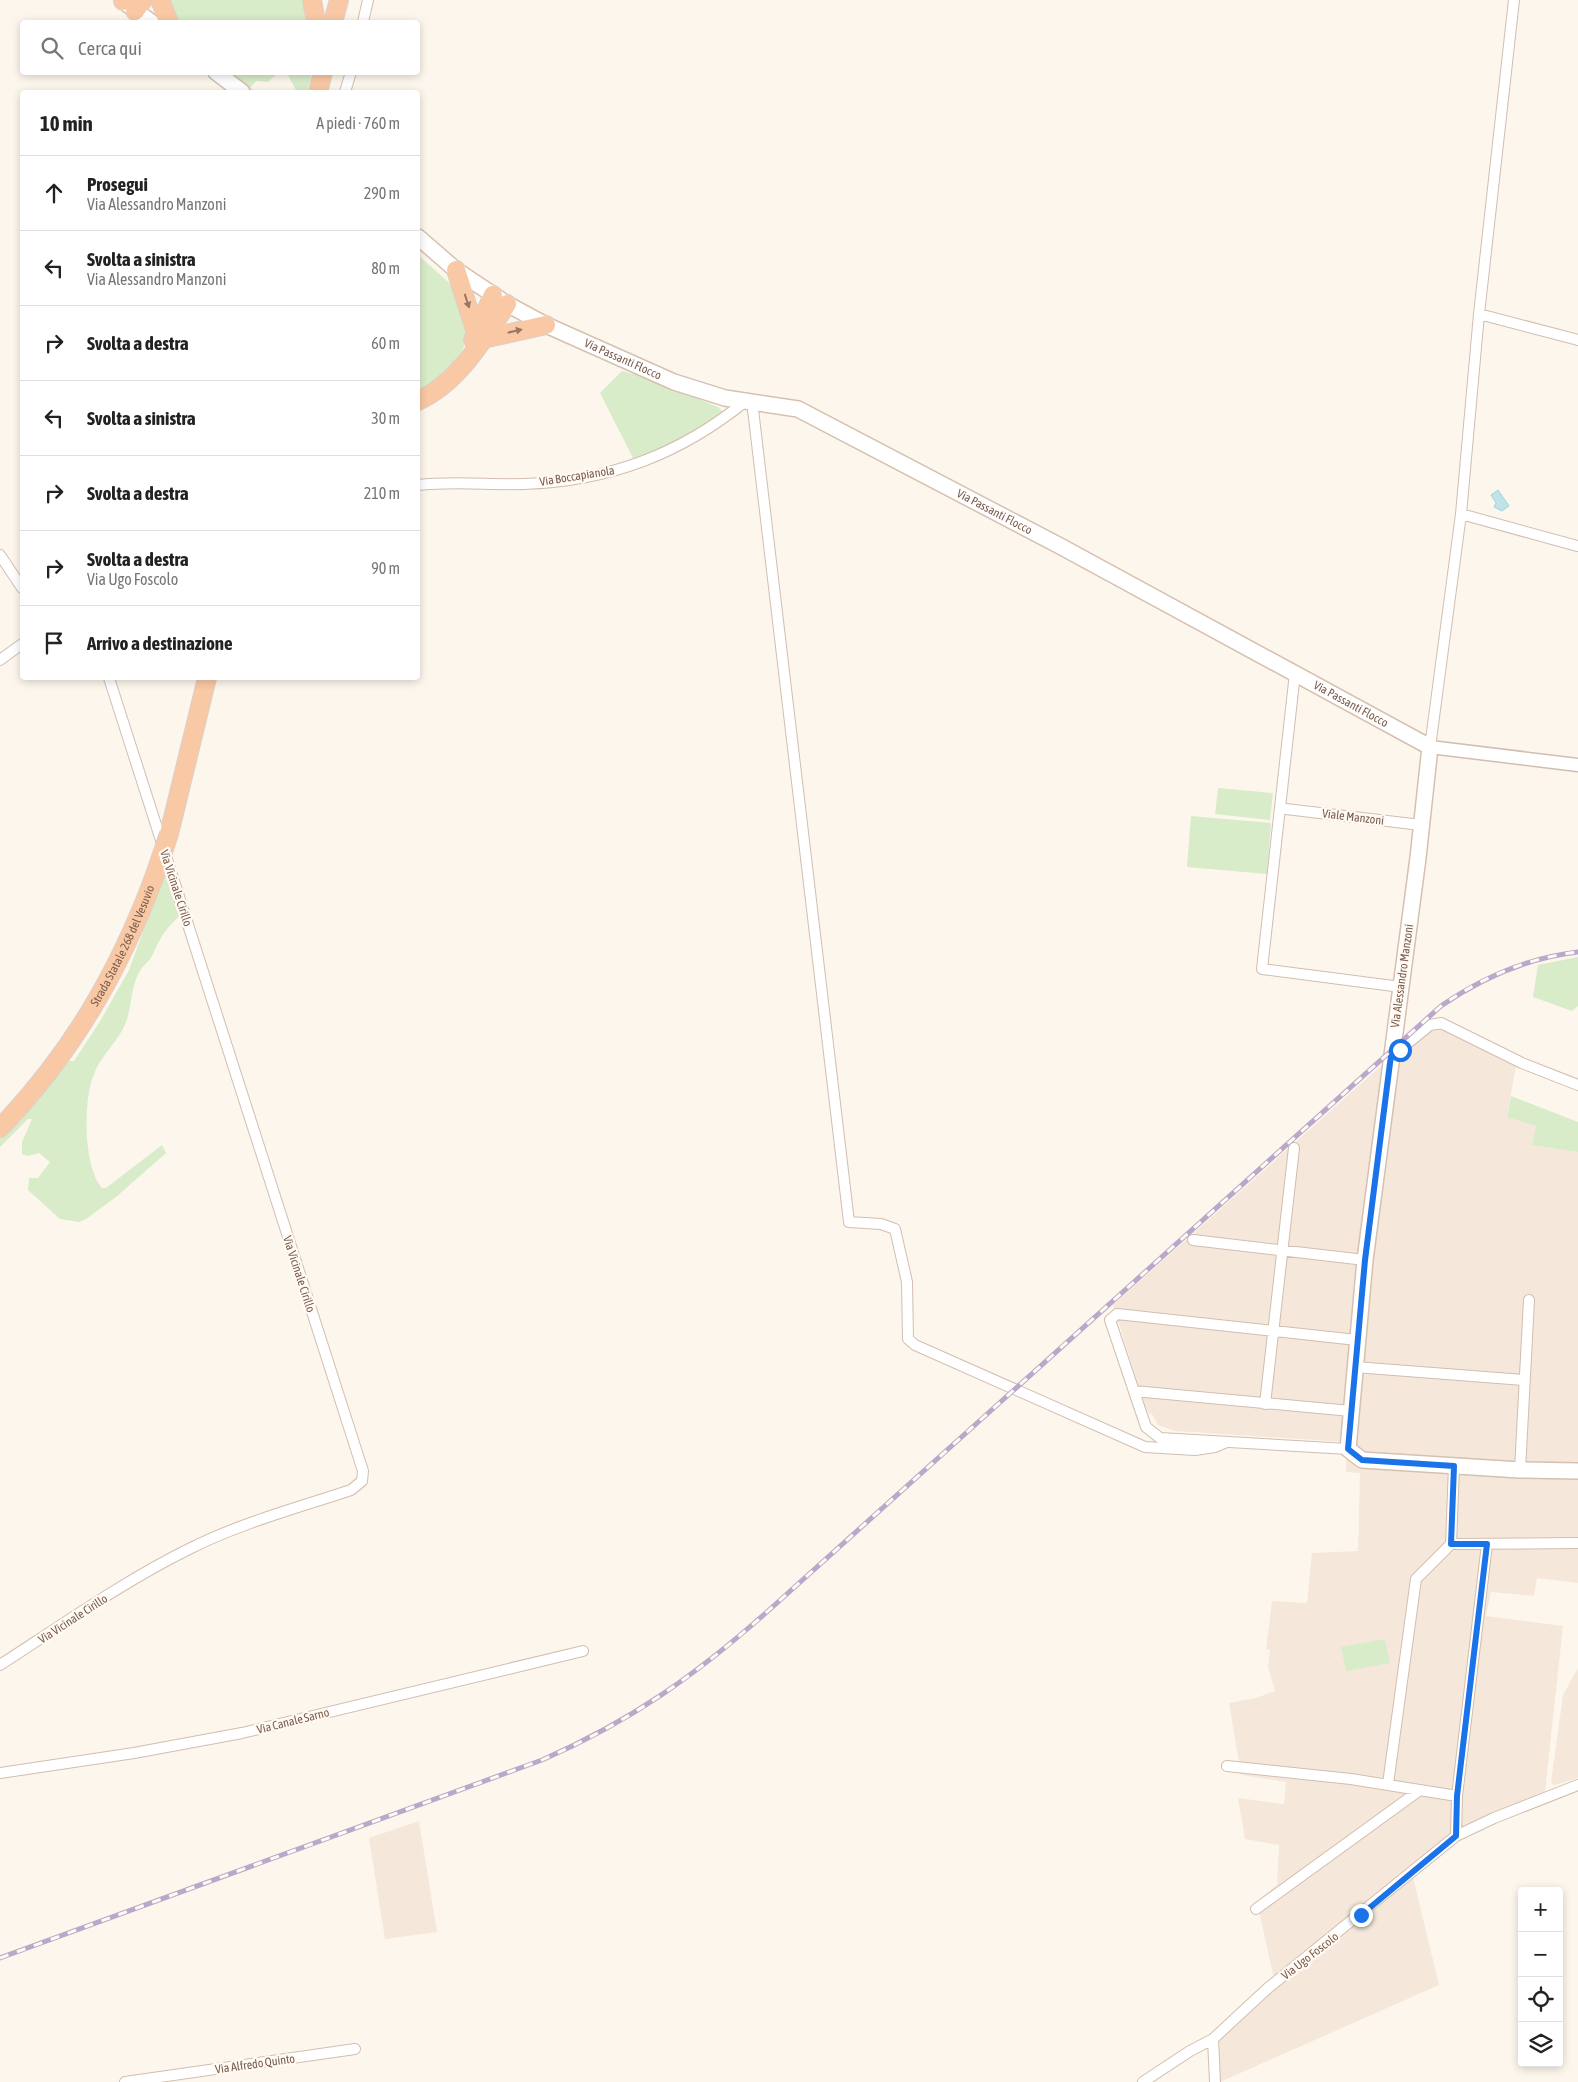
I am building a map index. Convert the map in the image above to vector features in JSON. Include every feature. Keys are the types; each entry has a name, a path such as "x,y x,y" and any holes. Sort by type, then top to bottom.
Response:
{"highway":[{"path":"160,0 168,20"},
{"path":"312,0 316,20"},
{"path":"334,20 339,0"},
{"path":"316,75 318,90"},
{"path":"318,90 322,75"},
{"path":"456,270 480,336"},
{"path":"420,400 434,394 467,358 500,300"},
{"path":"480,336 546,325"},
{"name":"Strada Statale 268 del Vesuvio","path":"0,1128 44,1079 99,999 137,926 169,834 207,680"}],"main road":[{"path":"129,2 149,20"},
{"path":"220,75 239,90"},
{"name":"Via Passanti Flocco","path":"420,239 456,270 500,300 546,325 674,382 726,398 798,410 1295,673 1430,747"},
{"name":"Via Alessandro Manzoni","path":"1348,1449 1365,1260 1430,747"},
{"path":"1348,1449 1362,1460 1520,1470 1578,1471"}],"street":[{"path":"363,20 368,0"},
{"path":"1430,747 1461,514 1480,314 1514,0"},
{"path":"346,90 349,75"},
{"path":"1480,314 1578,340"},
{"path":"749,401 849,1222 881,1224 894,1229 906,1282 908,1339 915,1345 1145,1446 1194,1450 1216,1447 1227,1442"},
{"name":"Via Boccapianola","path":"420,485 527,484 603,474 654,458 684,444 708,430 749,401"},
{"path":"1461,514 1577,546"},
{"path":"0,555 20,585"},
{"path":"0,660 20,645"},
{"path":"1295,673 1262,969 1401,987"},
{"name":"Via Vicinale Cirillo","path":"0,1665 117,1590 190,1548 238,1528 351,1490 362,1481 363,1471 110,680"},
{"name":"Via Passanti Flocco","path":"1430,747 1578,765"},
{"name":"Viale Manzoni","path":"1286,809 1420,825"},
{"path":"1391,1057 1430,1025 1441,1023 1522,1063 1578,1085"},
{"path":"1265,1404 1294,1148"},
{"path":"1193,1240 1365,1260"},
{"path":"1520,1470 1529,1300"},
{"path":"1348,1449 1160,1438 1146,1427 1110,1320 1117,1314 1357,1340"},
{"path":"1355,1368 1524,1380"},
{"path":"1134,1391 1352,1411"},
{"path":"1388,1784 1416,1579 1451,1544 1454,1466"},
{"path":"1451,1544 1578,1543"},
{"path":"1456,1836 1457,1796 1487,1544"},
{"name":"Via Canale Sarno","path":"0,1773 134,1753 242,1733 583,1651"},
{"path":"1227,1766 1388,1784 1457,1796"},
{"name":"Via Ugo Foscolo","path":"1142,2082 1190,2051 1213,2039 1268,1988 1456,1836 1494,1818 1578,1785"},
{"path":"1256,1909 1420,1790"},
{"path":"1213,2039 1215,2082"},
{"name":"Via Alfredo Quinto","path":"125,2082 355,2049"}],"shaded area":[{"path":"1439,1027 1516,1066 1507,1116 1537,1126 1533,1145 1578,1152 1578,1583 1537,1578 1534,1596 1491,1592 1486,1616 1563,1626 1544,1801 1462,1838 1413,1877 1439,1985 1220,2082 1219,2036 1274,1979 1257,1902 1277,1885 1279,1845 1245,1839 1238,1798 1284,1804 1286,1782 1241,1775 1229,1703 1256,1698 1275,1691 1268,1667 1270,1650 1266,1649 1272,1601 1307,1603 1312,1553 1358,1551 1360,1473 1346,1472 1346,1442 1175,1431 1158,1425 1145,1406 1113,1305 1383,1064 1390,1063 1422,1033"},
{"path":"1578,1668 1578,1778 1554,1785 1551,1782 1563,1695"},
{"path":"419,1821 437,1932 385,1939 369,1838"}],"green space":[{"path":"165,0 308,0 312,20 175,20"},
{"path":"227,75 276,75 268,82 256,81 250,88 254,90 246,90"},
{"path":"288,75 311,75 308,90 296,90"},
{"path":"420,257 455,288 467,323 464,347 452,369 420,393"},
{"path":"622,371 645,377 718,407 722,411 688,437 634,460 600,393"},
{"path":"1218,788 1273,793 1270,820 1215,814"},
{"path":"1191,816 1271,823 1267,874 1187,867"},
{"path":"164,874 166,874 180,916 167,929 151,958 140,971 123,1029 97,1067 90,1085 87,1132 91,1164 102,1188 106,1188 162,1145 166,1153 116,1197 86,1219 79,1222 60,1219 28,1190 29,1178 38,1178 50,1162 39,1153 28,1156 22,1154 22,1142 32,1119 28,1119 0,1147 0,1138 69,1061 74,1061 99,1023 129,970"},
{"path":"1578,957 1578,1006 1572,1011 1533,997 1538,965"},
{"path":"1511,1096 1578,1122 1578,1152 1532,1145 1536,1126 1507,1117"},
{"path":"1385,1639 1390,1663 1346,1671 1341,1647"}],"water":[{"path":"1498,490 1509,506 1502,511 1494,507 1496,503 1491,495"}],"railway":[{"path":"0,1958 542,1760 634,1713 715,1656 768,1611 1441,1006 1473,986 1506,970 1541,959 1578,952"}],"route":[{"path":"1361,1915 1456,1836 1457,1796 1487,1544 1451,1544 1454,1466 1362,1460 1348,1449 1365,1260 1390,1063 1391,1057 1400,1050"}]}
